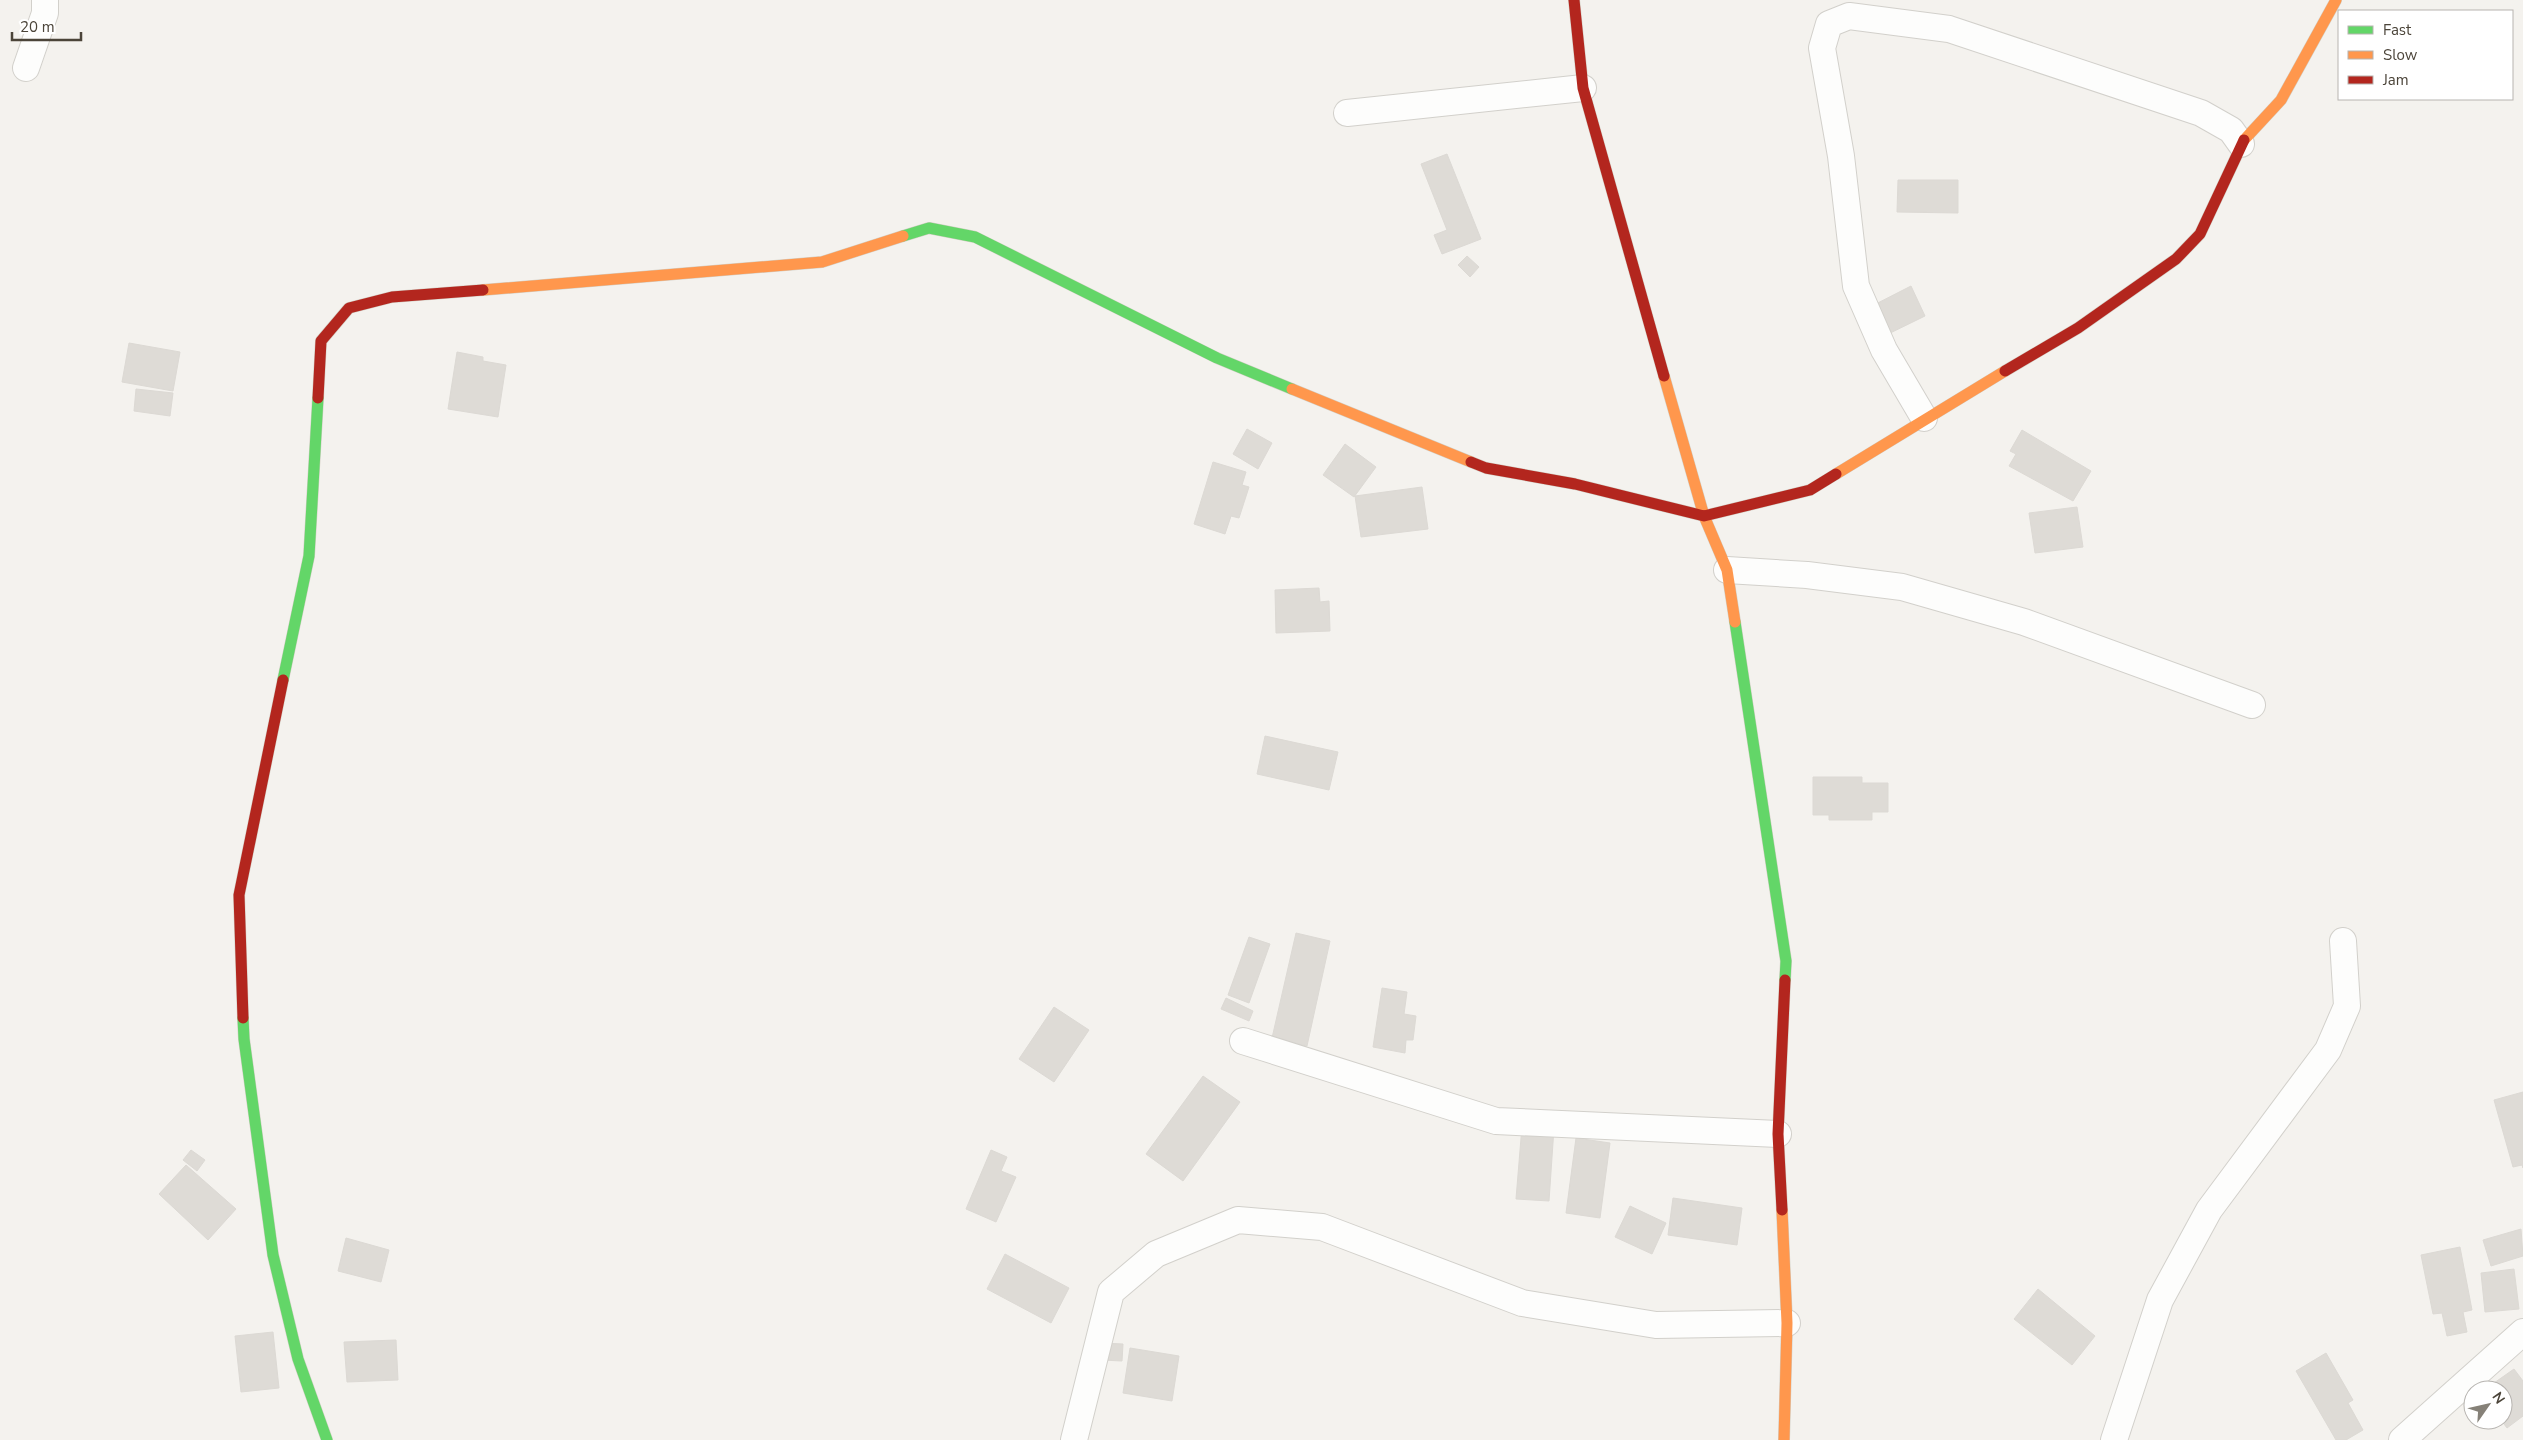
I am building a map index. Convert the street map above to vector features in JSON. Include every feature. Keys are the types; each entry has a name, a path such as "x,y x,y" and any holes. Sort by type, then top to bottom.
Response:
{"street":[{"path":"26,68 45,13 45,0"},
{"path":"1574,0 1583,88 1704,516 1727,570 1786,961 1778,1134 1787,1323 1784,1440"},
{"path":"327,1440 298,1359 273,1255 244,1039 239,895 309,556 321,341 349,308 392,297 822,262 929,228 975,237 1217,358 1486,468 1575,484 1704,516 1810,490 1924,418 2078,328 2176,259 2200,234 2242,144 2281,100 2336,0"},
{"path":"1924,418 1884,350 1856,286 1841,156 1822,48 1829,24 1849,16 1949,29 2201,113 2231,130 2242,144"},
{"path":"1347,113 1583,88"},
{"path":"1727,570 1807,575 1902,587 2024,622 2252,705"},
{"path":"2114,1440 2160,1300 2209,1210 2328,1050 2347,1006 2343,941"},
{"path":"1243,1041 1496,1121 1778,1134"},
{"path":"1074,1440 1111,1292 1156,1254 1238,1220 1322,1227 1522,1302 1656,1325 1787,1323"},
{"path":"2402,1440 2523,1332"}],"building":[{"path":"1447,154 1481,239 1442,254 1434,235 1447,230 1421,164"},
{"path":"1898,180 1958,180 1958,213 1897,212"},
{"path":"1467,256 1479,267 1470,277 1458,265"},
{"path":"1911,286 1925,316 1880,338 1866,309"},
{"path":"129,343 180,352 173,391 122,382"},
{"path":"457,352 483,357 483,361 506,365 498,417 448,409"},
{"path":"136,389 173,393 170,416 134,411"},
{"path":"1247,429 1272,443 1258,469 1233,454"},
{"path":"2022,430 2091,471 2073,501 2009,466 2016,454 2010,451"},
{"path":"1345,444 1376,467 1354,497 1323,475"},
{"path":"1213,462 1246,472 1242,485 1249,487 1239,518 1231,516 1225,534 1194,524"},
{"path":"1422,487 1428,529 1361,537 1355,496"},
{"path":"2077,507 2083,547 2035,553 2029,513"},
{"path":"1319,588 1320,602 1329,601 1330,631 1276,633 1275,590"},
{"path":"1265,736 1338,752 1329,790 1257,774"},
{"path":"1813,777 1862,777 1862,783 1888,783 1888,812 1872,812 1872,820 1829,820 1829,815 1813,815"},
{"path":"1296,933 1330,941 1307,1046 1272,1038"},
{"path":"1249,937 1270,944 1249,1003 1228,995"},
{"path":"1382,988 1407,992 1404,1014 1416,1016 1413,1040 1406,1040 1405,1053 1373,1047"},
{"path":"1226,998 1253,1011 1249,1021 1221,1009"},
{"path":"1054,1007 1089,1030 1054,1082 1019,1059"},
{"path":"1203,1076 1240,1102 1183,1181 1146,1154"},
{"path":"2523,1092 2523,1168 2522,1165 2513,1167 2494,1100"},
{"path":"1522,1126 1554,1128 1549,1201 1516,1199"},
{"path":"1576,1138 1610,1143 1600,1218 1566,1213"},
{"path":"191,1150 205,1160 197,1171 183,1160"},
{"path":"991,1150 1007,1157 1001,1171 1016,1177 996,1222 966,1209"},
{"path":"186,1165 236,1209 208,1240 159,1194"},
{"path":"1673,1198 1742,1208 1737,1245 1668,1235"},
{"path":"1630,1206 1666,1223 1652,1254 1615,1237"},
{"path":"2521,1229 2523,1256 2491,1266 2483,1240"},
{"path":"346,1238 389,1250 381,1282 338,1271"},
{"path":"2460,1247 2472,1310 2463,1312 2467,1332 2447,1336 2442,1313 2433,1314 2421,1255"},
{"path":"1005,1254 1069,1288 1051,1323 987,1289"},
{"path":"2514,1269 2519,1309 2485,1312 2481,1273"},
{"path":"2038,1289 2095,1336 2072,1365 2014,1319"},
{"path":"273,1332 279,1388 241,1392 235,1336"},
{"path":"396,1340 398,1380 347,1382 344,1342"},
{"path":"1103,1343 1123,1344 1122,1361 1102,1360"},
{"path":"1130,1348 1179,1356 1172,1401 1123,1393"},
{"path":"2326,1353 2353,1400 2348,1403 2363,1430 2346,1440 2336,1440 2296,1371"},
{"path":"2514,1369 2523,1381 2523,1416 2513,1424 2513,1380 2498,1380"}],"traffic: fast":[{"path":"903,236 929,228 975,237 1217,358 1292,389"},
{"path":"283,680 309,556 318,398"},
{"path":"1735,622 1786,961 1785,980"},
{"path":"243,1018 244,1039 273,1255 298,1359 327,1440"}],"traffic: slow":[{"path":"2244,140 2281,100 2336,0"},
{"path":"483,290 822,262 903,236"},
{"path":"1836,474 2005,371"},
{"path":"1664,376 1704,516 1727,570 1735,622"},
{"path":"1292,389 1471,462"},
{"path":"1782,1210 1787,1323 1784,1440"}],"traffic: jam":[{"path":"1574,0 1583,88 1664,376"},
{"path":"2005,371 2078,328 2176,259 2200,234 2244,140"},
{"path":"318,398 321,341 349,308 392,297 483,290"},
{"path":"1471,462 1486,468 1575,484 1704,516 1810,490 1836,474"},
{"path":"243,1018 239,895 283,680"},
{"path":"1782,1210 1778,1134 1785,980"}]}
